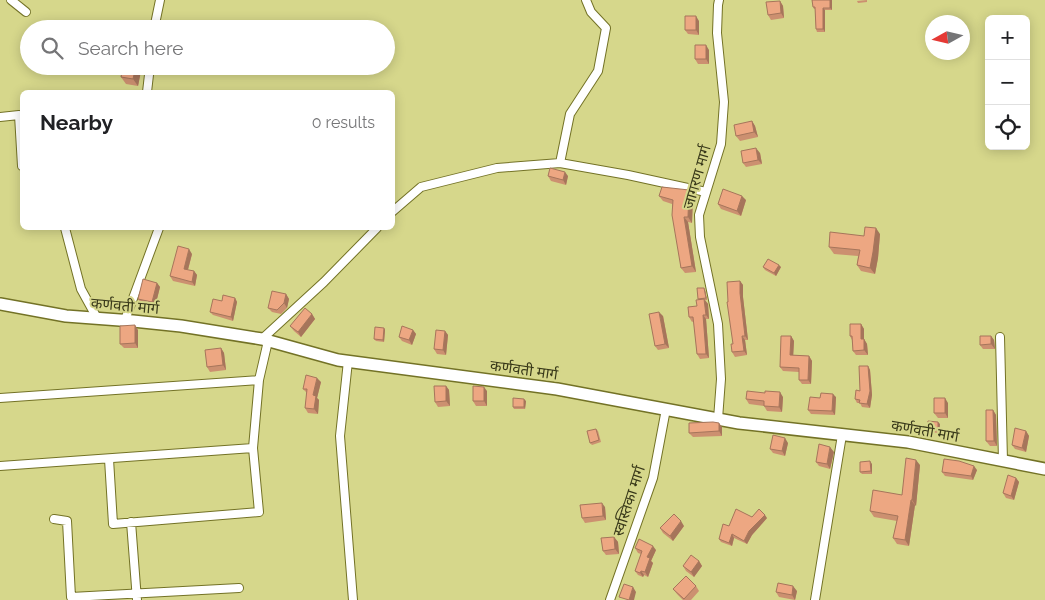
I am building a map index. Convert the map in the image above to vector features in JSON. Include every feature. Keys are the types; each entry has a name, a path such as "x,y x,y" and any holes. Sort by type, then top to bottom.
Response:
{"main road":[{"name":"कर्णवती मार्ग","path":"0,304 66,316 182,326 265,340 348,362 557,389 739,423 908,442 1045,469"}],"street":[{"path":"11,0 26,12"},
{"path":"156,20 160,0"},
{"path":"560,163 570,114 598,70 606,28 591,12 586,0"},
{"name":"जागरण मार्ग","path":"718,419 721,379 718,324 700,237 699,215 721,144 724,102 717,33 719,0"},
{"path":"147,90 149,75"},
{"path":"0,117 19,114 20,131"},
{"path":"395,209 420,187 497,168 560,163 706,192"},
{"path":"66,230 81,289 97,318"},
{"path":"125,320 158,230"},
{"path":"109,459 113,524 259,512 253,448 259,380 265,340 376,230"},
{"path":"1000,337 1003,461"},
{"path":"348,362 340,436 353,600"},
{"path":"0,398 259,380"},
{"name":"स्वस्तिका मार्ग","path":"610,600 653,478 666,409"},
{"path":"815,600 842,434"},
{"path":"0,466 253,448"},
{"path":"54,519 67,521 72,597 137,597 239,588"},
{"path":"131,522 137,597"},
{"path":"205,590 205,600"}],"building":[{"path":"812,0 830,0 830,8 823,8 823,29 816,29 815,7 813,7"},
{"path":"780,1 781,13 768,15 766,2"},
{"path":"685,16 696,16 696,30 685,30"},
{"path":"695,45 706,45 706,59 695,59"},
{"path":"121,75 134,75 133,79 121,77"},
{"path":"752,121 754,132 736,136 734,125"},
{"path":"756,148 758,160 743,163 741,151"},
{"path":"550,168 565,172 563,180 548,176"},
{"path":"662,187 689,190 688,217 684,217 692,266 681,268 672,215 673,200 659,196"},
{"path":"723,189 742,196 737,211 718,204"},
{"path":"865,227 876,228 870,268 857,265 860,250 829,247 830,232 864,236"},
{"path":"178,246 189,249 184,269 194,271 192,282 170,276"},
{"path":"768,259 779,265 774,273 763,267"},
{"path":"143,279 157,283 152,302 138,299"},
{"path":"740,281 745,336 742,336 744,351 732,352 731,344 733,344 727,302 727,282"},
{"path":"697,288 704,288 706,298 698,299"},
{"path":"272,291 286,294 284,303 277,310 268,308"},
{"path":"223,295 235,298 231,317 210,312 213,299 222,301"},
{"path":"704,299 706,315 703,315 706,354 697,354 693,317 689,317 688,307 697,306 696,300"},
{"path":"305,308 312,314 298,332 290,326"},
{"path":"659,312 665,344 655,346 649,314"},
{"path":"850,324 861,324 861,339 864,339 864,350 853,351"},
{"path":"135,325 135,343 120,344 120,326"},
{"path":"402,326 413,330 409,340 399,337"},
{"path":"375,327 384,328 383,340 374,339"},
{"path":"436,330 445,331 443,350 434,349"},
{"path":"781,336 791,336 790,355 809,356 808,380 799,380 799,368 780,367"},
{"path":"980,336 991,336 991,344 980,345"},
{"path":"221,348 223,365 207,367 205,350"},
{"path":"859,366 868,366 870,391 867,404 859,403 860,400 855,399 856,390 860,391"},
{"path":"306,375 317,378 313,395 316,396 314,409 305,408 307,389 303,389"},
{"path":"434,386 446,386 446,401 435,402"},
{"path":"473,386 484,387 484,401 473,401"},
{"path":"747,391 780,392 779,407 764,406 764,401 746,399"},
{"path":"821,393 833,394 832,411 808,410 810,397 820,398"},
{"path":"513,398 524,399 524,407 513,407"},
{"path":"934,398 945,398 945,413 934,413"},
{"path":"986,410 993,410 994,441 986,441"},
{"path":"928,421 938,422 938,430 927,430"},
{"path":"689,423 719,423 719,431 689,433"},
{"path":"1015,428 1026,431 1022,448 1012,445"},
{"path":"596,429 599,440 590,443 587,431"},
{"path":"773,435 785,438 782,451 770,449"},
{"path":"819,444 830,447 827,464 816,462"},
{"path":"906,458 916,460 905,540 893,538 898,516 870,511 873,490 902,495"},
{"path":"944,459 974,466 971,476 942,472"},
{"path":"870,461 871,471 860,472 860,462"},
{"path":"1008,475 1016,478 1011,496 1003,493"},
{"path":"602,503 603,516 582,518 580,505"},
{"path":"736,509 752,517 759,509 765,515 749,531 744,541 732,534 729,543 719,539 723,524 729,526"},
{"path":"674,514 681,521 670,536 660,528"},
{"path":"614,537 615,549 603,551 601,538"},
{"path":"639,539 653,546 647,557 650,558 645,572 641,571 640,573 635,571 642,551 635,548"},
{"path":"691,555 699,561 691,572 683,566"},
{"path":"686,576 696,586 684,599 673,589"},
{"path":"778,583 793,586 792,595 776,592"},
{"path":"624,584 633,587 629,600 619,597"}]}
